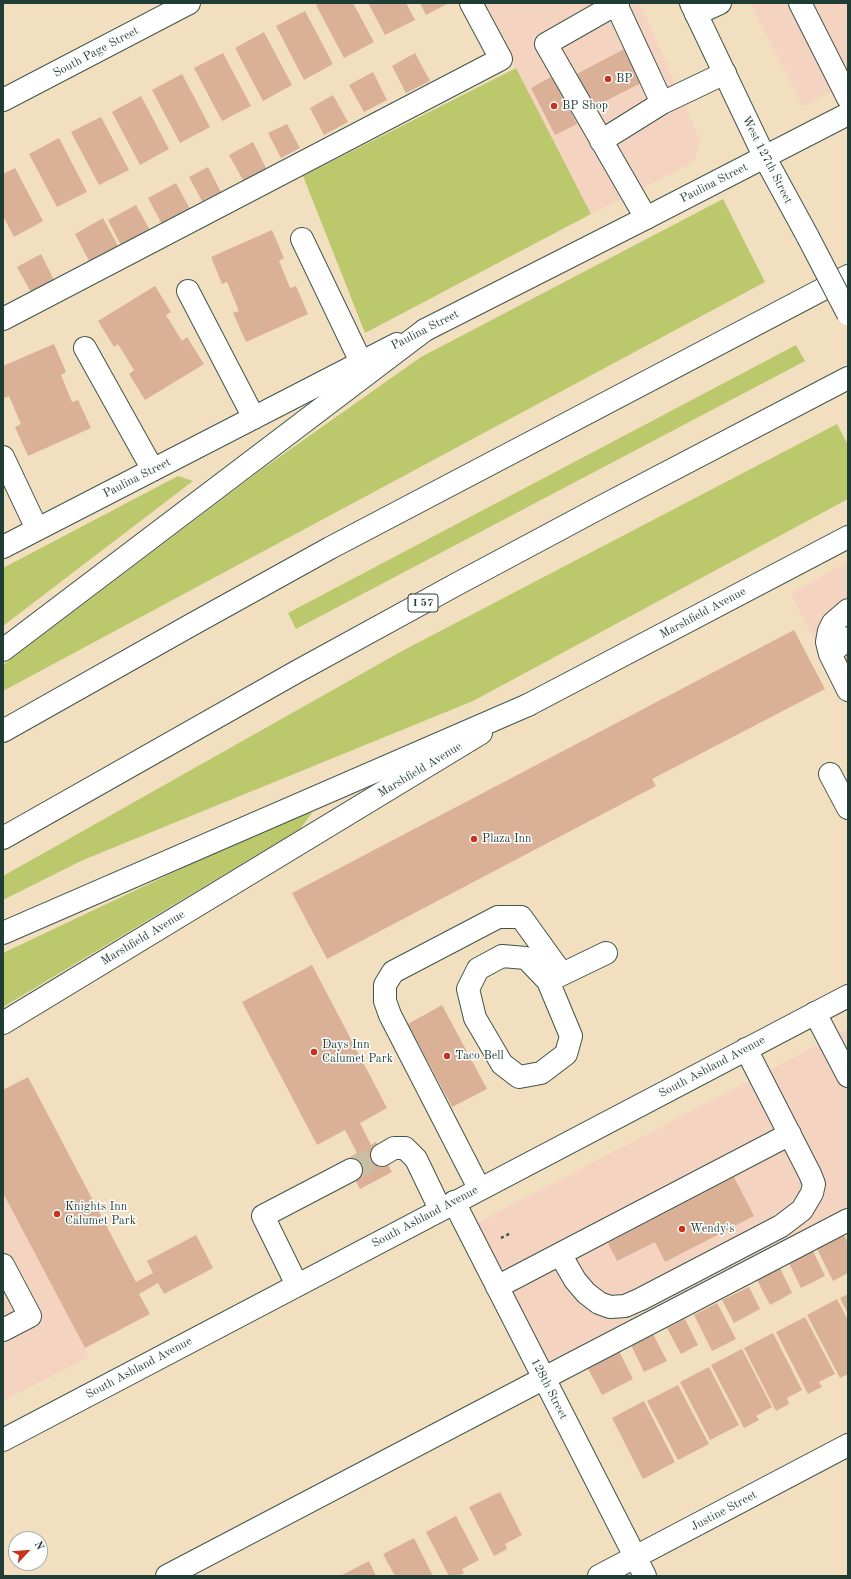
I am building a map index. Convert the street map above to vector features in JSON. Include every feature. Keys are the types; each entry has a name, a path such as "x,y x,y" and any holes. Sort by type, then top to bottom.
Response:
{"main road":[{"name":"South Page Street","path":"3,100 189,3"},
{"path":"3,319 501,59 471,3"},
{"path":"646,218 546,44 617,3 662,103"},
{"path":"694,9 720,3"},
{"path":"800,3 848,98"},
{"name":"West 127th Street","path":"694,9 765,158 848,314"},
{"path":"601,141 662,103 725,73"},
{"name":"Paulina Street","path":"3,547 361,362 765,158 848,114"},
{"path":"302,239 361,362"},
{"path":"3,731 191,624 330,548 848,276"},
{"path":"188,291 254,418"},
{"path":"3,650 425,330"},
{"path":"85,348 153,470"},
{"name":"I 57","path":"3,838 291,675 450,588 848,378"},
{"path":"3,457 37,529"},
{"name":"Marshfield Avenue","path":"3,1022 528,705 847,540"},
{"path":"848,610 838,617 833,623 829,631 827,642 830,654 848,690"},
{"path":"830,654 848,638"},
{"path":"3,933 528,705"},
{"path":"830,774 848,808"},
{"path":"479,1188 390,1015 385,1001 385,985 393,972 498,917 521,916 555,977 571,1036 566,1054 541,1073 520,1077 502,1064 475,1018 468,989 478,969 502,956 526,958 555,977"},
{"path":"555,977 606,953"},
{"name":"South Ashland Avenue","path":"3,1440 479,1188 848,996"},
{"path":"815,1013 848,1076"},
{"path":"560,1254 575,1280 599,1303 610,1307 625,1306 648,1296 781,1226 802,1210 812,1193 814,1184 746,1049"},
{"path":"497,1287 790,1134"},
{"name":"128th Street","path":"382,1155 394,1148 405,1148 416,1159 447,1206 497,1287 645,1576"},
{"path":"298,1285 263,1216 351,1170"},
{"path":"167,1576 848,1220"},
{"path":"3,1265 30,1316 3,1330"},
{"name":"Justine Street","path":"599,1576 848,1445"}],"path":[{"path":"497,1240 511,1233"}],"shaded area":[{"path":"481,3 640,3 700,141 694,162 591,214"},
{"path":"750,3 848,3 848,84 803,107"},
{"path":"848,561 848,704 791,594"},
{"path":"848,1029 848,1228 551,1385 471,1226"},
{"path":"3,1193 85,1348 88,1357 3,1401"}],"green space":[{"path":"516,68 591,214 365,333 303,176"},
{"path":"723,199 765,282 3,691 3,665 261,470 421,357"},
{"path":"796,345 805,361 296,629 288,613"},
{"path":"837,424 848,445 848,499 473,701 83,860 3,900 3,876 402,651"},
{"path":"178,476 193,481 3,626 3,568"},
{"path":"305,810 312,813 300,829 3,1007 3,953"}],"building":[{"path":"319,3 353,3 374,42 344,58 316,5"},
{"path":"368,3 406,3 415,20 385,35"},
{"path":"420,3 449,3 426,15"},
{"path":"305,11 333,64 304,80 276,26"},
{"path":"264,32 292,85 263,101 235,48"},
{"name":"BP","path":"626,48 643,82 590,109 573,76"},
{"path":"223,53 251,106 222,121 194,68"},
{"path":"415,53 430,81 406,93 392,66"},
{"path":"373,72 387,100 364,112 349,85"},
{"path":"182,74 210,127 180,143 152,90"},
{"name":"BP Shop","path":"553,76 577,124 555,135 531,88"},
{"path":"333,95 348,122 324,135 310,108"},
{"path":"141,96 169,149 140,165 112,112"},
{"path":"101,117 129,170 99,185 71,132"},
{"path":"287,124 300,148 281,158 268,133"},
{"path":"59,138 87,192 57,207 29,154"},
{"path":"253,142 267,170 244,182 229,155"},
{"path":"208,167 221,192 202,201 189,177"},
{"path":"15,168 43,221 14,237 3,216 3,174"},
{"path":"176,183 190,209 162,224 148,198"},
{"path":"136,205 151,232 122,247 108,220"},
{"path":"103,218 118,246 89,261 75,234"},
{"path":"272,230 284,258 279,261 290,288 296,286 308,314 246,342 233,313 239,311 227,282 222,284 211,257"},
{"path":"41,254 55,282 32,294 17,267"},
{"path":"155,286 171,312 166,315 182,341 187,337 204,364 145,400 129,374 134,370 118,344 114,347 98,321"},
{"path":"54,344 66,372 61,375 72,402 78,400 91,428 28,456 15,427 21,424 9,396 4,398 3,395 3,366"},
{"name":"Plaza Inn","path":"794,630 825,689 652,779 656,786 327,959 292,893"},
{"path":"848,656 848,673 841,660"},
{"name":"Days Inn Calumet Park","path":"312,965 387,1108 360,1123 371,1145 376,1142 392,1172 360,1189 345,1160 357,1153 345,1130 317,1145 242,1002"},
{"name":"Taco Bell","path":"442,1005 487,1089 452,1107 408,1024"},
{"name":"Knights Inn Calumet Park","path":"28,1077 136,1282 153,1273 147,1261 196,1235 213,1268 164,1294 158,1283 139,1294 150,1314 85,1348 3,1193 3,1090"},
{"name":"Wendy's","path":"734,1177 754,1216 665,1262 655,1242 617,1261 608,1243"},
{"path":"844,1235 848,1243 848,1273 833,1281 817,1249"},
{"path":"812,1249 825,1276 801,1288 788,1261"},
{"path":"780,1268 792,1293 770,1305 757,1280"},
{"path":"749,1287 760,1309 734,1323 722,1300"},
{"path":"848,1294 848,1314 840,1298"},
{"path":"837,1299 848,1320 848,1374 840,1378 807,1315"},
{"path":"717,1303 736,1339 712,1351 694,1315"},
{"path":"805,1317 835,1374 819,1382 822,1387 808,1394 776,1332"},
{"path":"685,1319 698,1345 681,1354 667,1328"},
{"path":"773,1333 802,1390 787,1398 789,1404 776,1411 744,1348"},
{"path":"653,1334 667,1361 644,1372 631,1345"},
{"path":"742,1349 772,1407 756,1416 759,1420 744,1428 711,1365"},
{"path":"619,1351 633,1379 602,1395 587,1367"},
{"path":"709,1367 739,1425 710,1440 680,1382"},
{"path":"678,1385 709,1444 678,1460 647,1401"},
{"path":"644,1401 675,1462 643,1479 612,1418"},
{"path":"500,1492 522,1535 505,1544 507,1549 494,1556 469,1507"},
{"path":"456,1516 479,1560 462,1569 464,1573 459,1576 449,1576 426,1532"},
{"path":"414,1538 433,1576 395,1576 383,1554"},
{"path":"369,1561 376,1576 340,1576"}],"tunnel":[{"path":"351,1170 382,1155"}],"place":[{"name":"BP","path":"608,79"},
{"name":"BP Shop","path":"554,106"},
{"name":"Plaza Inn","path":"474,839"},
{"name":"Days Inn Calumet Park","path":"314,1052"},
{"name":"Taco Bell","path":"447,1056"},
{"name":"Knights Inn Calumet Park","path":"57,1214"},
{"name":"Wendy's","path":"682,1229"}]}
